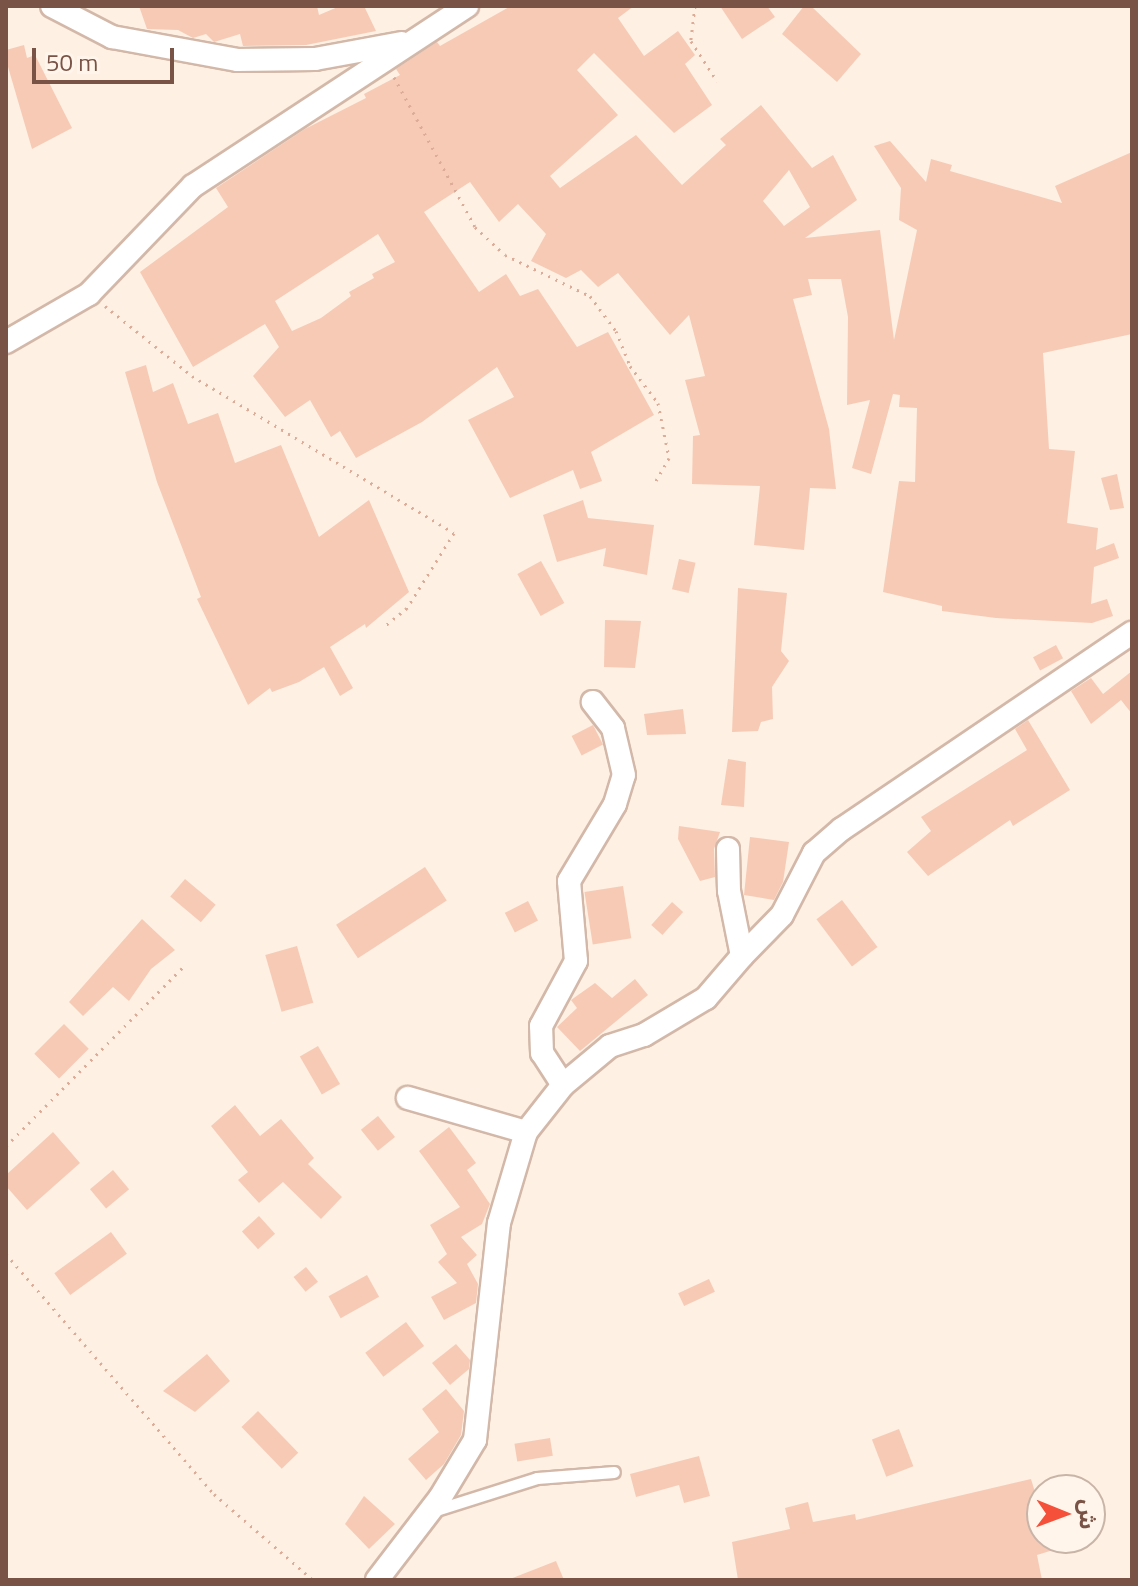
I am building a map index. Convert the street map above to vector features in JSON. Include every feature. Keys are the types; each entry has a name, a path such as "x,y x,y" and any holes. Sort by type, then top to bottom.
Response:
{"street":[{"path":"52,6 112,37 237,60 315,59 415,40"},
{"path":"6,342 89,294 193,186 467,6"},
{"path":"377,1580 427,1514 475,1440 499,1223 526,1132 563,1085 610,1046 644,1035 706,998 782,915 814,853 842,829 1132,633"},
{"path":"563,1085 542,1053 541,1026 576,961 569,881 615,804 624,775 613,728 593,702"},
{"path":"728,849 729,891 742,956"},
{"path":"408,1098 526,1132"}],"lane":[{"path":"427,1514 512,1484 614,1472"}],"path":[{"path":"695,6 691,41 717,81"},
{"path":"384,60 475,227 505,255 590,296 616,331 630,366 658,403 669,458 654,484"},
{"path":"89,294 192,376 454,533 407,608 385,626"},
{"path":"6,1146 183,967"},
{"path":"6,1254 214,1494 313,1580"}],"building":[{"path":"139,6 317,6 319,15 340,6 364,6 376,31 306,45 243,46 240,34 214,42 206,34 193,38 178,30 147,29"},
{"path":"511,6 634,6 618,18 644,56 678,31 695,55 685,64 712,105 674,133 594,53 577,70 618,115 550,176 560,188 636,135 682,185 726,145 720,139 761,105 812,168 833,155 857,200 805,238 880,230 894,340 917,230 899,220 901,188 874,146 890,141 926,182 931,159 952,165 950,171 1062,203 1055,186 1132,152 1132,334 1043,353 1049,449 1075,451 1067,523 1098,528 1096,550 1114,543 1119,558 1094,567 1091,604 1107,599 1113,616 1092,623 996,618 942,611 942,606 883,592 899,481 915,482 917,408 899,407 900,395 893,394 871,474 852,468 870,400 847,405 848,317 841,279 808,279 812,295 793,299 829,429 836,489 810,488 804,550 754,545 760,486 692,484 693,436 700,435 685,380 705,376 689,315 670,335 618,273 598,287 581,270 566,278 531,261 546,234 518,204 499,222 470,182 424,212 479,292 506,274 520,296 538,289 577,347 608,332 654,415 591,452 602,481 580,489 573,470 510,498 468,420 514,397 497,367 422,422 356,458 340,431 331,437 310,400 285,417 253,376 279,347 265,324 193,367 140,272 228,207 216,188 305,129 366,98 364,94 400,75 396,69 437,42 440,46","holes":["789,170 810,207 784,226 763,201","378,234 395,262 372,274 374,278 349,292 351,296 321,318 292,331 275,301"]},
{"path":"720,6 767,6 775,17 742,39"},
{"path":"804,6 811,6 861,54 837,82 782,34"},
{"path":"24,45 27,58 35,55 72,128 32,149 6,60 6,50"},
{"path":"146,365 153,392 173,383 188,424 218,413 235,463 281,445 319,537 369,500 409,592 366,628 365,624 330,647 353,688 340,696 324,667 299,682 272,692 270,688 248,705 197,599 201,597 157,482 125,372"},
{"path":"1117,474 1124,508 1110,510 1101,478"},
{"path":"583,500 588,518 654,525 647,575 603,566 606,548 557,562 543,515"},
{"path":"679,559 696,563 689,593 672,589"},
{"path":"541,561 564,603 541,616 517,574"},
{"path":"738,588 787,593 781,651 789,661 772,687 773,719 761,722 758,731 732,732"},
{"path":"605,620 641,621 635,668 604,667"},
{"path":"1056,645 1063,658 1040,670 1033,657"},
{"path":"1132,671 1132,714 1121,700 1091,724 1071,691 1091,678 1103,694"},
{"path":"683,709 686,734 647,735 644,714"},
{"path":"1028,720 1070,790 1013,826 1010,820 928,876 907,852 931,831 921,817 1027,750 1015,729"},
{"path":"593,725 603,745 582,755 572,736"},
{"path":"728,759 746,762 744,807 721,805"},
{"path":"679,826 720,832 714,849 715,877 700,881 678,839"},
{"path":"750,837 789,842 783,882 774,900 744,895"},
{"path":"425,867 447,901 358,958 336,925"},
{"path":"185,879 216,905 201,922 170,897"},
{"path":"623,886 631,938 593,944 584,892"},
{"path":"842,900 878,947 852,966 816,919"},
{"path":"528,901 538,921 515,932 505,913"},
{"path":"672,902 683,912 662,935 651,925"},
{"path":"142,919 175,950 151,969 129,1001 113,987 83,1016 69,1002"},
{"path":"297,946 313,1003 282,1012 265,955"},
{"path":"635,979 648,995 580,1051 557,1027 577,1008 571,1000 595,983 612,998"},
{"path":"64,1024 89,1049 59,1078 34,1054"},
{"path":"318,1046 340,1084 322,1095 300,1056"},
{"path":"235,1105 260,1136 281,1119 314,1158 308,1164 342,1197 321,1219 283,1182 259,1203 238,1180 248,1172 211,1126"},
{"path":"378,1116 395,1137 378,1151 361,1130"},
{"path":"449,1127 476,1163 467,1170 490,1204 482,1224 461,1237 477,1255 467,1264 478,1284 476,1303 444,1320 431,1297 457,1283 438,1262 447,1254 430,1225 460,1207 419,1151"},
{"path":"53,1132 80,1163 27,1210 6,1186 6,1175"},
{"path":"113,1170 129,1189 106,1208 90,1189"},
{"path":"259,1216 275,1234 258,1249 242,1231"},
{"path":"111,1232 127,1254 70,1295 54,1273"},
{"path":"306,1267 318,1282 306,1292 294,1277"},
{"path":"367,1275 379,1297 341,1318 329,1296"},
{"path":"709,1279 715,1292 684,1306 678,1293"},
{"path":"406,1322 424,1346 383,1377 365,1353"},
{"path":"456,1344 470,1360 469,1369 450,1385 432,1363"},
{"path":"207,1354 230,1381 195,1412 163,1391"},
{"path":"446,1389 464,1411 461,1435 444,1464 426,1480 408,1459 439,1432 422,1409"},
{"path":"258,1411 298,1453 282,1469 241,1427"},
{"path":"899,1429 913,1466 886,1477 872,1439"},
{"path":"550,1438 553,1456 517,1461 514,1444"},
{"path":"699,1456 710,1496 684,1503 679,1485 636,1497 630,1474"},
{"path":"1026,1480 1026,1554 1040,1554 1037,1555 1042,1580 738,1580 732,1542 790,1529 785,1508 808,1502 813,1522 855,1514 856,1520"},
{"path":"364,1496 395,1524 369,1549 345,1524"},
{"path":"556,1561 564,1580 510,1580 510,1579"}]}
